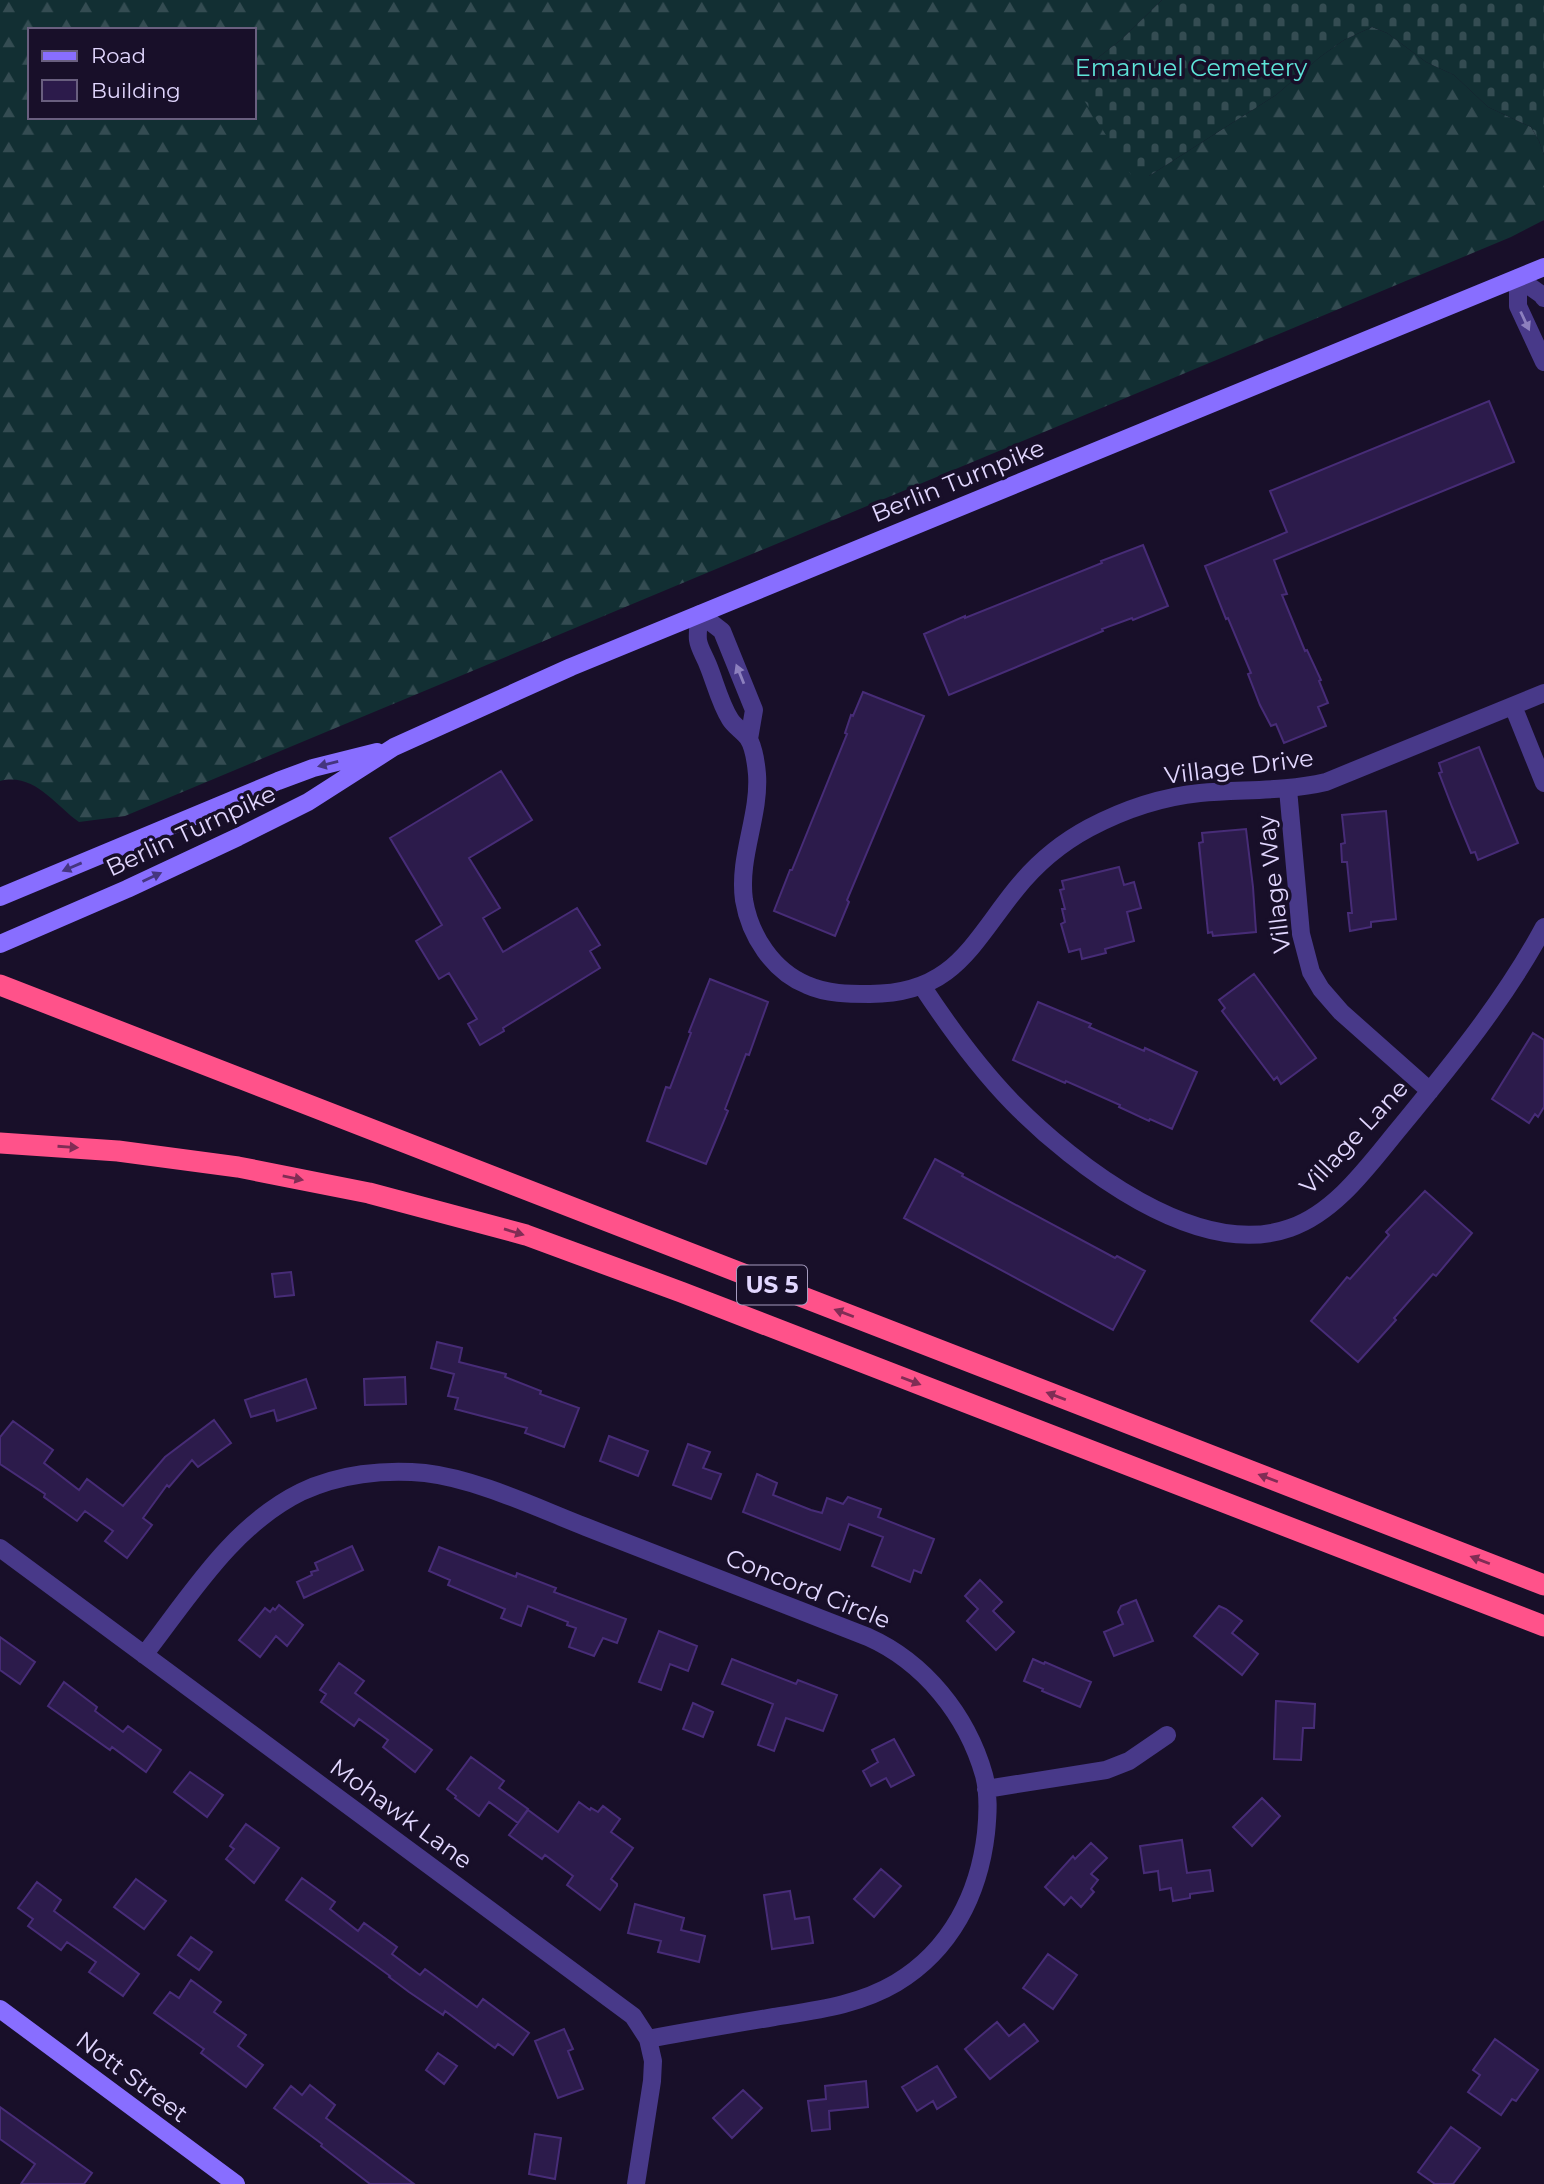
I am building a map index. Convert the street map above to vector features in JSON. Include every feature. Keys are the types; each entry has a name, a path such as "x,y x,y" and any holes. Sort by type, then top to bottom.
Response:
{"highway":[{"name":"US 5","path":"0,985 1544,1584"},
{"name":"US 5","path":"0,1143 118,1152 238,1167 369,1193 526,1235 671,1288 1544,1626"}],"main road":[{"name":"Berlin Turnpike","path":"0,944 139,883 296,808 394,747 571,667 1544,267"},
{"name":"Berlin Turnpike","path":"0,897 313,768 394,747"},
{"name":"Nott Street","path":"0,2009 236,2184"}],"street":[{"path":"1518,278 1544,298"},
{"path":"1518,278 1518,306 1544,362"},
{"name":"Village Drive","path":"700,614 698,641 730,720 749,739"},
{"name":"Village Drive","path":"700,614 722,631 754,710 749,739 757,789 745,855 743,886 748,916 767,955 788,974 799,982 835,993 892,993 922,986 944,975 971,949 1015,890 1038,865 1067,841 1124,812 1184,796 1288,789 1326,782 1544,694"},
{"path":"1513,706 1544,783"},
{"name":"Village Way","path":"1288,789 1301,934 1311,972 1340,1012 1430,1091"},
{"name":"Village Lane","path":"922,986 961,1043 1013,1102 1065,1150 1120,1190 1172,1217 1214,1230 1248,1234 1273,1232 1292,1228 1311,1219 1348,1187 1430,1091 1492,1008 1544,927"},
{"name":"Concord Circle","path":"145,1655 231,1545 258,1520 289,1499 320,1484 352,1475 406,1472 437,1475 479,1486 889,1647 923,1674 947,1702 973,1747 986,1789 988,1815 981,1866 971,1899 943,1941 914,1970 877,1993 844,2004 648,2039"},
{"name":"Mohawk Lane","path":"0,1548 625,2010 640,2024 648,2039"},
{"path":"986,1789 1106,1770 1136,1756 1167,1735"},
{"path":"636,2184 653,2068 648,2039"}],"green space":[{"path":"0,0 1162,0 1122,39 1086,67 1149,176 1276,95 1344,40 1372,27 1387,33 1426,62 1454,75 1488,107 1531,127 1539,141 1544,155 1544,220 1511,237 125,816 79,822 34,786 12,779 0,781"},
{"name":"Emanuel Cemetery","path":"1162,0 1544,0 1544,155 1531,127 1488,107 1454,75 1426,62 1387,33 1372,27 1344,40 1276,95 1149,176 1133,178 1082,97 1079,82 1086,67 1122,39"}],"building":[{"path":"1489,401 1514,462 1274,560 1287,594 1282,595 1305,651 1307,650 1321,680 1319,681 1328,703 1318,707 1326,726 1284,743 1276,724 1271,726 1260,705 1248,674 1251,673 1205,566 1287,532 1270,491"},
{"path":"1143,545 1168,606 1102,629 1103,631 949,695 924,634"},
{"path":"863,692 924,716 847,900 849,902 835,936 774,911 847,734 845,733 851,715 853,716"},
{"path":"1479,747 1518,843 1478,860 1475,852 1471,853 1452,807 1439,773 1442,772 1439,763"},
{"path":"501,771 532,820 469,858 500,908 483,918 503,952 577,908 600,945 590,951 600,968 480,1045 468,1024 477,1019 449,973 439,979 416,941 442,925 390,838"},
{"path":"1386,811 1396,919 1371,922 1371,927 1350,931 1348,913 1352,913 1347,862 1342,862 1341,844 1345,843 1342,815"},
{"path":"1246,829 1256,932 1213,936 1212,932 1208,933 1199,843 1203,842 1202,833"},
{"path":"1119,867 1124,885 1134,882 1141,908 1127,912 1134,941 1105,949 1106,953 1082,959 1080,949 1069,952 1061,924 1065,922 1060,890 1064,889 1062,881"},
{"path":"1254,974 1316,1058 1281,1084 1277,1077 1274,1080 1222,1011 1225,1008 1219,1000"},
{"path":"710,979 768,1002 706,1164 647,1141 666,1087 670,1088"},
{"path":"1038,1002 1091,1024 1089,1027 1144,1051 1145,1048 1197,1072 1172,1129 1013,1060"},
{"path":"1533,1033 1544,1040 1544,1107 1538,1117 1535,1114 1529,1123 1492,1099"},
{"path":"935,1159 1115,1258 1117,1256 1145,1271 1113,1330 904,1218"},
{"path":"1425,1191 1472,1233 1436,1276 1433,1274 1394,1318 1396,1320 1358,1362 1311,1321 1347,1277 1350,1279 1389,1235 1386,1232"},
{"path":"291,1272 294,1295 275,1297 272,1274"},
{"path":"437,1342 462,1348 459,1362 506,1374 505,1377 541,1391 540,1394 579,1408 564,1447 525,1433 527,1428 455,1409 458,1398 448,1396 454,1374 431,1368"},
{"path":"405,1377 406,1404 365,1405 364,1379"},
{"path":"306,1379 316,1408 277,1421 274,1410 251,1417 245,1400"},
{"path":"214,1420 231,1443 198,1467 192,1460 169,1487 167,1485 143,1518 152,1525 127,1558 105,1541 113,1531 85,1511 77,1521 44,1497 45,1494 0,1464 0,1437 13,1421 53,1450 44,1463 79,1490 87,1479 123,1506 165,1457"},
{"path":"609,1436 648,1451 638,1476 600,1461"},
{"path":"688,1444 710,1452 703,1468 721,1474 711,1499 673,1485"},
{"path":"757,1474 777,1483 773,1495 811,1510 822,1513 827,1498 843,1504 848,1497 881,1509 878,1517 934,1539 921,1573 914,1570 910,1582 872,1566 883,1537 849,1524 840,1550 743,1512"},
{"path":"352,1546 363,1570 304,1598 297,1582 318,1570 315,1563"},
{"path":"439,1547 516,1577 517,1573 556,1588 554,1592 626,1619 617,1643 603,1638 594,1656 569,1647 576,1628 567,1625 568,1622 528,1606 521,1626 501,1618 505,1609 448,1585 450,1580 429,1571"},
{"path":"980,1580 1002,1602 993,1611 1014,1632 996,1650 967,1621 978,1609 965,1596"},
{"path":"1136,1600 1153,1641 1114,1656 1104,1632 1123,1624 1118,1612 1121,1606"},
{"path":"279,1605 303,1625 287,1646 276,1636 260,1657 239,1640 265,1608 270,1612"},
{"path":"1219,1606 1242,1621 1232,1633 1258,1654 1242,1675 1194,1636"},
{"path":"659,1631 697,1646 688,1671 670,1664 661,1690 639,1682"},
{"path":"0,1637 35,1662 20,1684 0,1670"},
{"path":"732,1659 796,1684 798,1680 837,1695 823,1731 786,1718 774,1751 758,1745 773,1704 722,1684"},
{"path":"1033,1659 1091,1682 1080,1707 1024,1681"},
{"path":"339,1663 364,1681 355,1693 432,1750 415,1772 383,1747 388,1740 359,1719 354,1726 321,1702 326,1694 320,1690"},
{"path":"64,1682 97,1707 95,1711 123,1732 128,1726 161,1750 146,1772 48,1706"},
{"path":"1276,1701 1315,1704 1314,1728 1303,1728 1301,1760 1274,1759"},
{"path":"693,1703 713,1712 703,1737 683,1729"},
{"path":"894,1739 914,1775 891,1787 886,1778 871,1786 863,1771 878,1762 872,1750"},
{"path":"471,1757 504,1781 499,1788 528,1809 518,1823 489,1802 479,1816 447,1789"},
{"path":"190,1772 223,1795 207,1817 174,1792"},
{"path":"1262,1798 1280,1816 1252,1846 1233,1827"},
{"path":"579,1802 598,1812 603,1806 620,1819 611,1832 633,1848 611,1879 617,1886 600,1910 567,1885 573,1876 545,1855 542,1859 509,1835 528,1810 558,1832"},
{"path":"246,1824 279,1848 254,1883 226,1859 234,1849 230,1846"},
{"path":"1182,1840 1187,1873 1210,1870 1213,1891 1190,1894 1190,1898 1173,1901 1171,1888 1160,1890 1158,1871 1144,1873 1140,1846"},
{"path":"1091,1843 1107,1858 1091,1874 1098,1880 1091,1889 1094,1892 1081,1907 1071,1897 1064,1905 1045,1887 1073,1856 1075,1859"},
{"path":"881,1869 901,1886 874,1917 854,1899"},
{"path":"302,1878 335,1902 330,1909 358,1931 364,1923 397,1947 392,1954 420,1975 425,1969 477,2007 483,1999 529,2033 513,2055 498,2044 495,2048 445,2011 443,2015 409,1992 286,1900"},
{"path":"136,1879 166,1901 144,1929 114,1907"},
{"path":"37,1882 61,1900 54,1911 139,1974 123,1996 89,1972 96,1962 67,1942 61,1950 28,1926 33,1919 18,1908"},
{"path":"790,1891 795,1919 809,1917 813,1943 772,1949 764,1895"},
{"path":"635,1904 684,1918 681,1930 705,1936 699,1962 658,1952 661,1941 628,1933"},
{"path":"191,1937 212,1952 199,1970 178,1955"},
{"path":"1048,1954 1077,1975 1053,2009 1023,1988"},
{"path":"191,1980 221,2002 214,2012 246,2035 238,2046 263,2065 246,2087 201,2053 204,2049 154,2013 170,1992 179,1998"},
{"path":"997,2022 1009,2036 1024,2024 1038,2041 990,2079 965,2049"},
{"path":"564,2029 573,2049 568,2051 583,2089 558,2098 535,2041"},
{"path":"1495,2039 1538,2070 1516,2101 1512,2099 1501,2115 1468,2092 1480,2075 1473,2070"},
{"path":"438,2053 457,2066 444,2084 426,2070"},
{"path":"937,2066 956,2097 937,2109 933,2101 917,2111 902,2087"},
{"path":"866,2081 868,2107 829,2111 830,2129 812,2131 808,2101 826,2099 825,2086"},
{"path":"310,2085 335,2105 326,2118 414,2184 370,2184 274,2108 291,2086 302,2095"},
{"path":"743,2090 762,2108 732,2138 713,2118"},
{"path":"0,2107 92,2173 84,2184 21,2184 35,2164 0,2139"},
{"path":"1451,2127 1480,2148 1453,2184 1435,2184 1418,2172"},
{"path":"535,2134 561,2138 555,2179 529,2174"}]}
